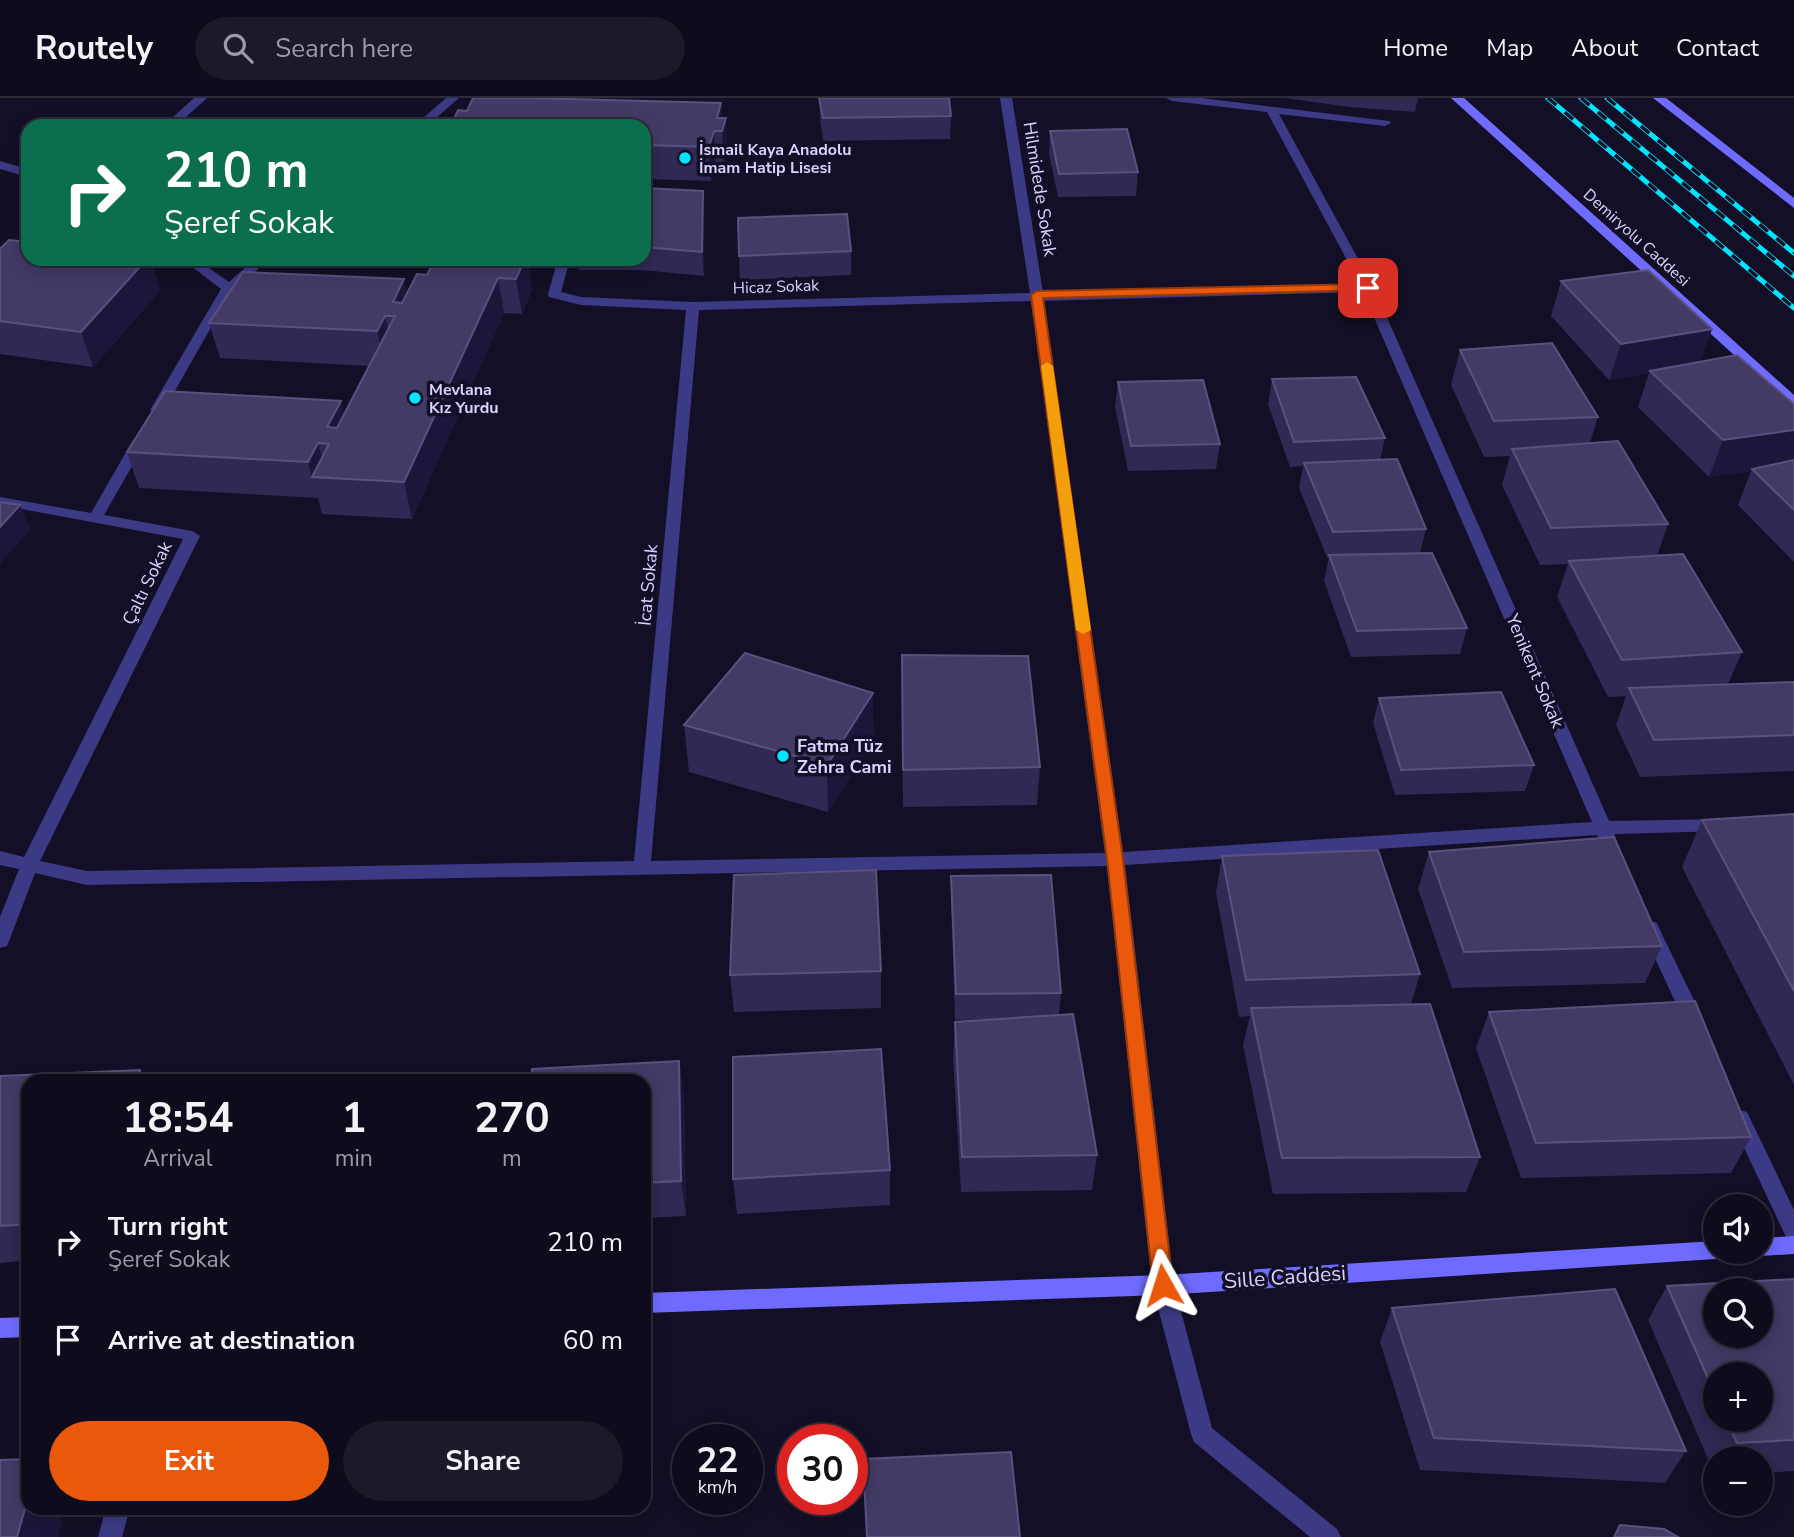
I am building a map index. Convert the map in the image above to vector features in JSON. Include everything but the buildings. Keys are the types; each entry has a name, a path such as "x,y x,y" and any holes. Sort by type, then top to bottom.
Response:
{"main road":[{"name":"Demiryolu Caddesi","path":"1457,98 1794,401"},
{"path":"1660,98 1794,204"},
{"path":"1773,1246 1794,1245"},
{"name":"Sille Caddesi","path":"651,1303 1163,1285 1703,1251"},
{"path":"0,1328 21,1327"}],"street":[{"path":"177,119 201,98"},
{"path":"428,119 453,98"},
{"name":"Hilmidede Sokak","path":"1006,98 1037,295 1115,859 1163,1285 1202,1434 1329,1537"},
{"path":"1172,98 1385,124"},
{"name":"Yenikent Sokak","path":"1272,112 1368,288 1615,853"},
{"path":"0,165 21,171"},
{"path":"198,266 229,288"},
{"path":"0,501 95,518 229,288 255,266"},
{"name":"Hicaz Sokak","path":"562,266 554,294 581,302 692,306 1368,288"},
{"name":"İcat Sokak","path":"642,867 692,306"},
{"name":"Çaltı Sokak","path":"0,941 29,865 192,536 95,518"},
{"path":"0,858 87,878 1115,859 1603,828 1739,825"},
{"path":"1645,916 1704,1042"},
{"path":"1734,1106 1794,1232"},
{"path":"110,1537 116,1515"}],"railway":[{"path":"1548,98 1794,308"},
{"path":"1581,98 1794,276"},
{"path":"1607,98 1794,253"}],"slow traffic":[{"path":"1047,366 1083,630"}],"place":[{"name":"İsmail Kaya Anadolu İmam Hatip Lisesi","path":"685,158"},
{"name":"Mevlana Kız Yurdu","path":"415,398"},
{"name":"Fatma Tüz Zehra Cami","path":"783,756"}],"route":[{"path":"1163,1285 1115,859 1037,295 1368,288"}]}
